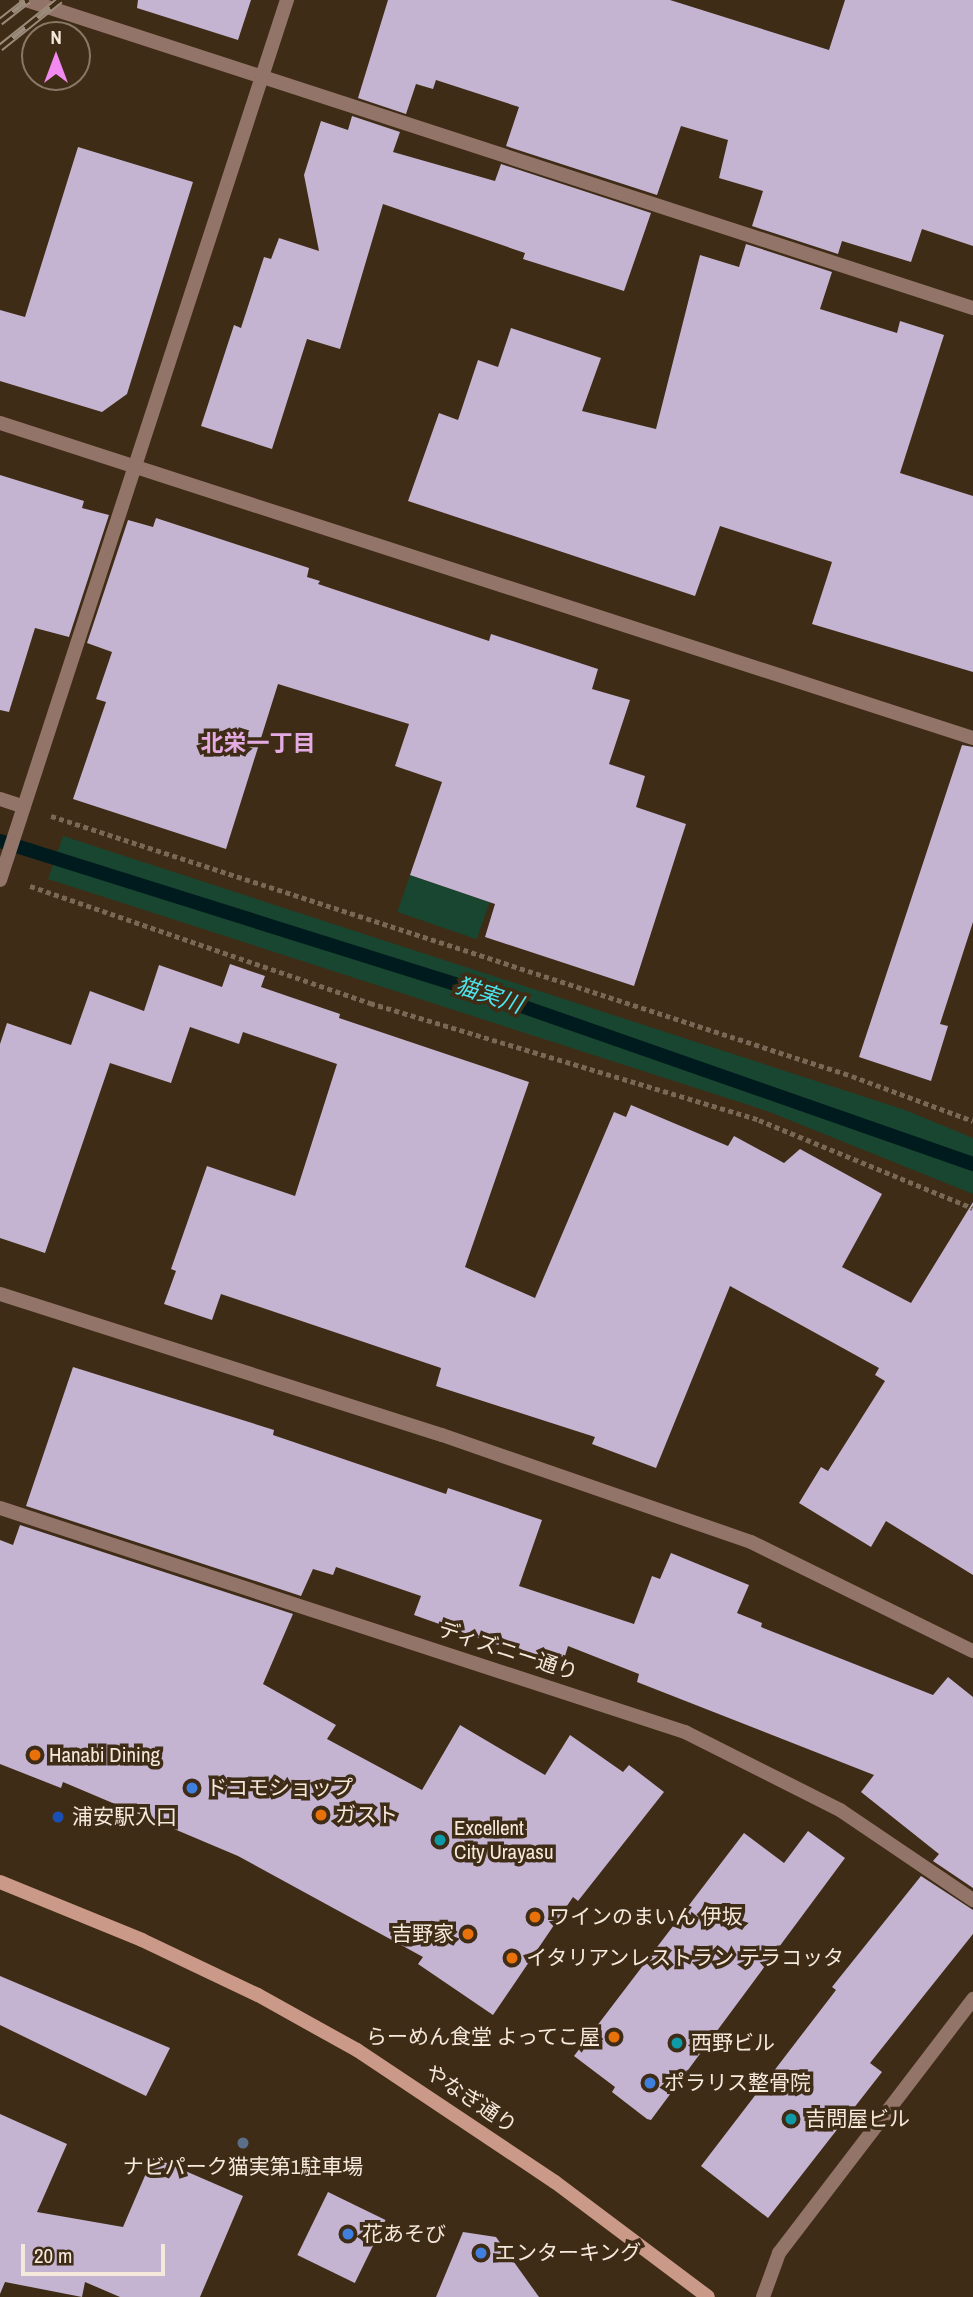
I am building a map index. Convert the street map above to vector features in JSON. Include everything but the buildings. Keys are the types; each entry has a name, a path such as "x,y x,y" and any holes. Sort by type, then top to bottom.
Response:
{"main road":[{"name":"やなぎ通り","path":"0,1882 142,1940 258,1995 357,2050 533,2166 708,2297"}],"street":[{"path":"26,0 973,308"},
{"path":"2,870 138,467 287,0"},
{"path":"0,423 973,738"},
{"path":"0,799 24,807"},
{"path":"0,1294 442,1435 751,1542 973,1651"},
{"name":"ディズニー通り","path":"0,1508 685,1732 840,1810 973,1900"},
{"path":"763,2297 779,2253 973,1999"}],"path":[{"path":"24,807 839,1071 973,1121"},
{"path":"2,870 370,1003 759,1120 973,1208"}],"green space":[{"path":"63,836 905,1110 973,1138 973,1194 767,1111 48,879"},
{"path":"410,875 489,902 477,939 397,912"}],"waterway":[{"name":"猫実川","path":"0,841 487,994 973,1164"}],"railway":[{"path":"0,22 28,0"},
{"path":"0,48 60,0"}],"place":[{"name":"Hanabi Dining","path":"35,1755"},
{"name":"ドコモショップ","path":"192,1788"},
{"name":"ガスト","path":"321,1815"},
{"name":"浦安駅入口","path":"58,1817"},
{"name":"Excellent City Urayasu","path":"440,1840"},
{"name":"ワインのまいん 伊坂","path":"535,1917"},
{"name":"吉野家","path":"468,1934"},
{"name":"イタリアンレストラン テラコッタ","path":"512,1958"},
{"name":"らーめん食堂 よってこ屋","path":"614,2037"},
{"name":"西野ビル","path":"677,2043"},
{"name":"ポラリス整骨院","path":"650,2083"},
{"name":"吉問屋ビル","path":"791,2119"},
{"name":"ナビパーク猫実第1駐車場","path":"243,2143"},
{"name":"花あそび","path":"348,2234"},
{"name":"エンターキング","path":"481,2253"}],"district":[{"name":"北栄一丁目","path":"258,743"}]}
